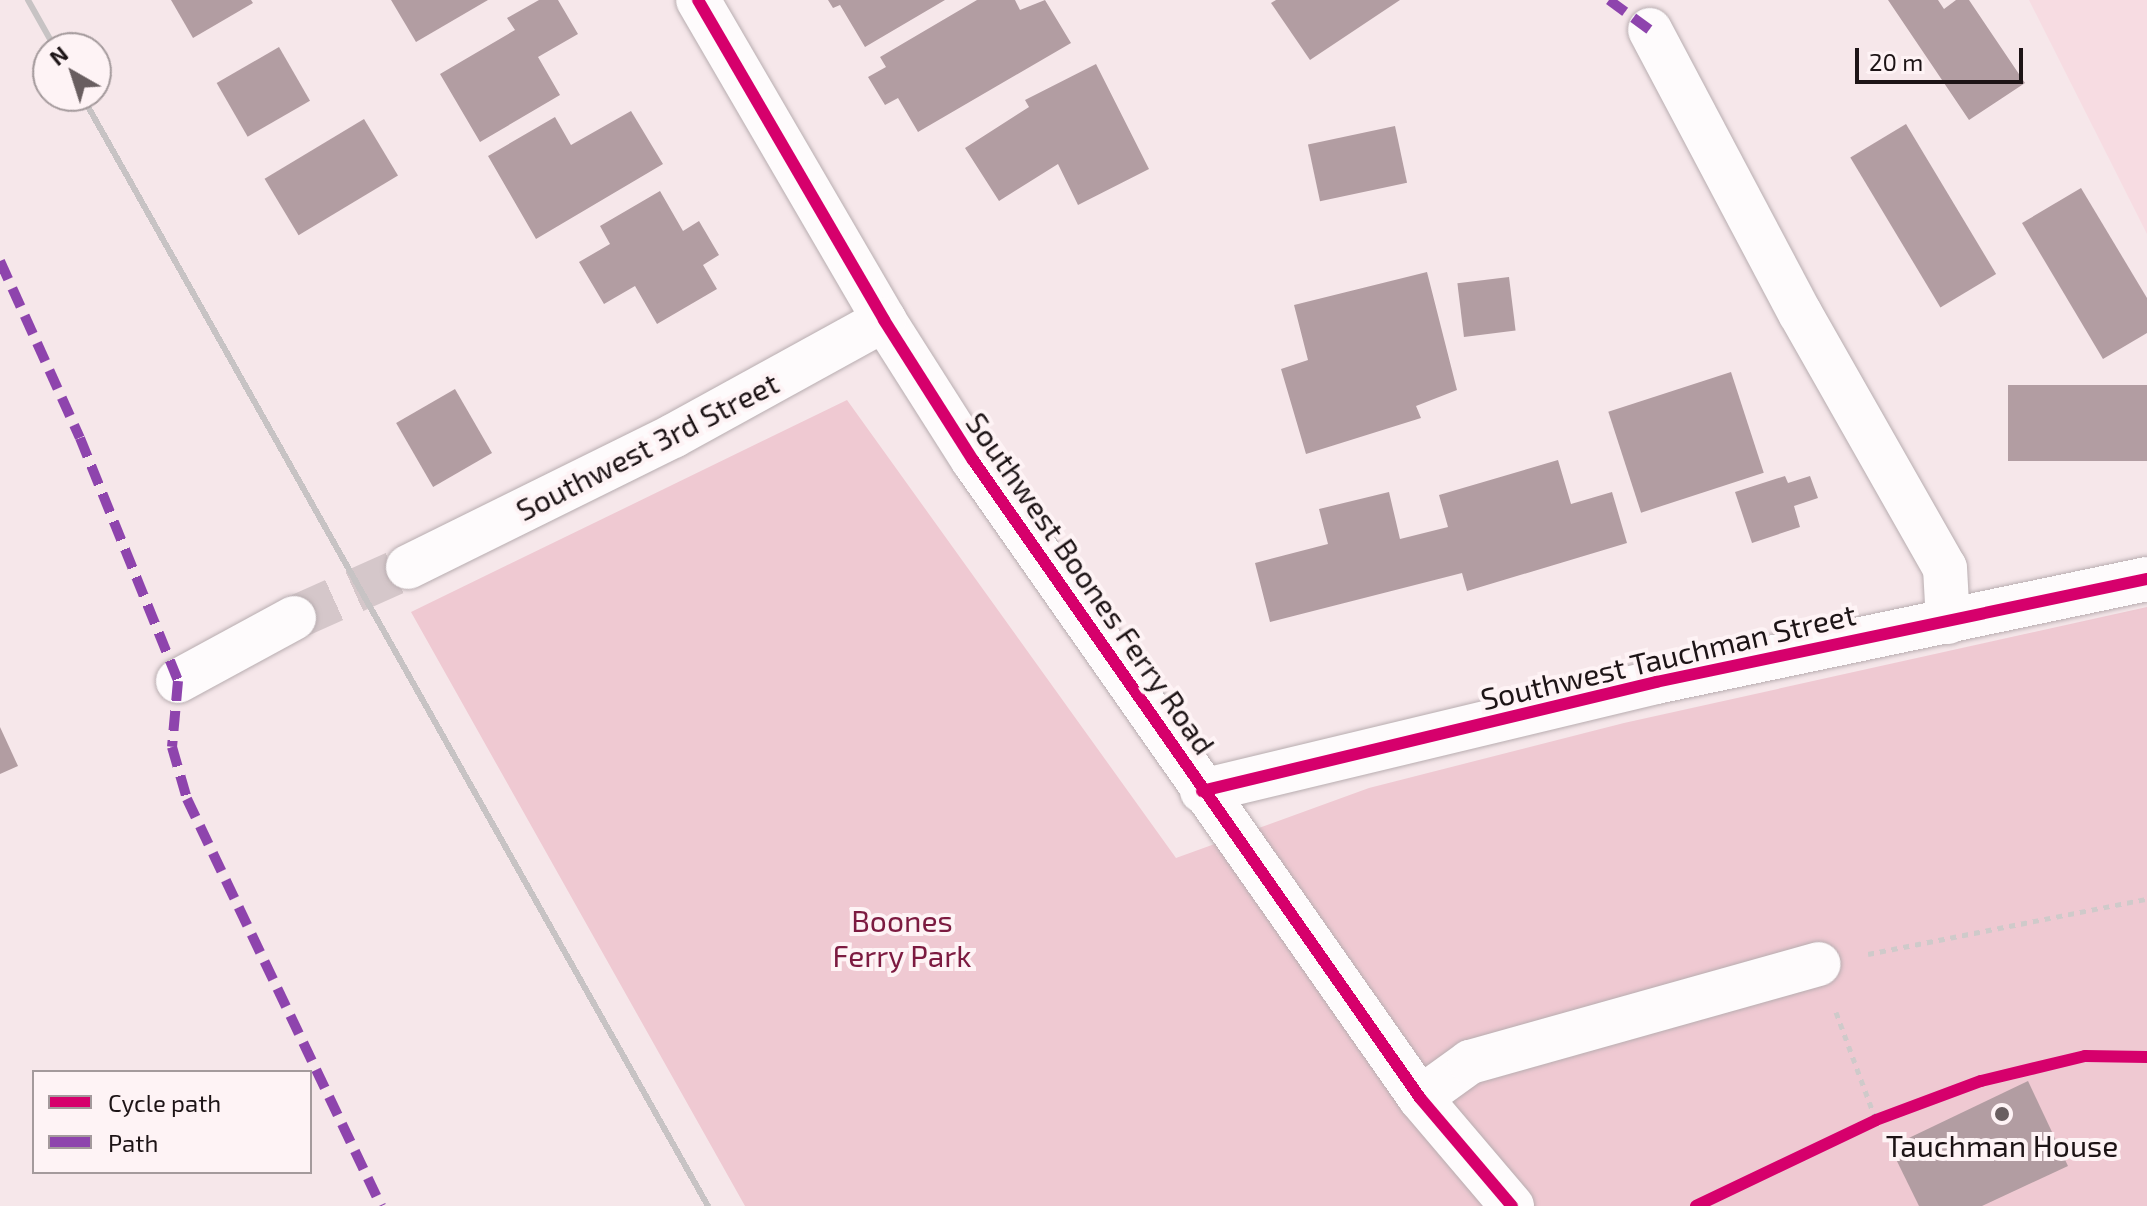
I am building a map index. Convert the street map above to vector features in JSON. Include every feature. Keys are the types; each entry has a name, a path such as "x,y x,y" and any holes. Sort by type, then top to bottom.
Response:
{"street":[{"name":"Southwest Boones Ferry Road","path":"698,0 884,320 973,460 1420,1098 1512,1206"},
{"path":"1650,30 1800,313 1945,568 1948,622"},
{"name":"Southwest 3rd Street","path":"408,567 673,436 884,320"},
{"name":"Southwest Tauchman Street","path":"1202,791 1656,682 2147,579"},
{"path":"178,681 294,618"},
{"path":"1420,1098 1470,1062 1818,964"}],"path":[{"path":"1876,1120 1818,964 2147,899"},
{"path":"1696,1206 1876,1120 1981,1081 2085,1056 2147,1057"}],"shaded area":[{"path":"2029,0 2147,0 2147,234"}],"green space":[{"name":"Boones Ferry Park","path":"847,400 1176,858 1369,788 1624,723 2147,607 2147,1206 745,1206 411,612"}],"building":[{"path":"171,0 251,0 253,3 193,38"},
{"path":"391,0 488,0 416,42"},
{"path":"539,0 558,0 578,34 538,57 560,95 480,142 440,74 515,30 507,18"},
{"path":"828,0 945,0 865,47 840,5 833,8"},
{"path":"977,0 1015,0 1020,10 1045,0 1071,43 918,132 898,98 885,105 868,77 886,67 880,57"},
{"path":"1276,0 1400,0 1310,60 1271,3"},
{"path":"1888,0 1938,0 1944,9 1956,0 1969,0 2025,83 1969,120"},
{"path":"279,47 310,101 248,137 217,83"},
{"path":"1096,64 1149,169 1078,205 1058,164 999,201 965,148 1029,107 1025,100"},
{"path":"631,111 663,164 536,239 488,156 555,117 571,145"},
{"path":"364,119 398,176 299,235 265,179"},
{"path":"1906,124 1996,274 1940,307 1850,157"},
{"path":"1395,126 1407,183 1320,201 1308,145"},
{"path":"2081,188 2147,298 2147,333 2103,359 2022,223"},
{"path":"660,191 683,231 699,221 719,255 703,265 717,289 657,324 635,286 604,304 579,262 610,244 600,226"},
{"path":"1427,272 1457,390 1416,406 1421,418 1306,454 1281,369 1308,360 1294,305"},
{"path":"1509,277 1516,331 1464,337 1457,283"},
{"path":"1731,372 1764,473 1641,513 1608,412"},
{"path":"2008,385 2147,385 2147,461 2008,461"},
{"path":"455,389 492,453 433,487 396,423"},
{"path":"1558,460 1571,504 1612,492 1627,543 1467,591 1462,573 1270,622 1255,563 1328,544 1319,509 1389,492 1400,539 1448,527 1439,495"},
{"path":"1785,476 1788,483 1810,476 1818,498 1794,506 1800,527 1752,543 1735,492"},
{"path":"0,727 18,766 0,774"},
{"name":"Tauchman House","path":"2028,1081 2068,1166 1982,1206 1919,1206 1890,1147"}],"tunnel":[{"path":"294,618 408,567"}],"railway":[{"path":"28,0 46,32"},
{"path":"91,112 708,1206"}],"marked path":[{"path":"1609,0 1650,30"},
{"path":"0,261 80,438 178,681 172,747 187,799 381,1206"}],"cycle path":[{"path":"698,0 884,320 973,460 1420,1098 1512,1206"},
{"path":"1202,791 1656,682 2147,579"},
{"path":"1696,1206 1876,1120 1981,1081 2085,1056 2147,1057"}],"place":[{"name":"Tauchman House","path":"2002,1114"}]}
